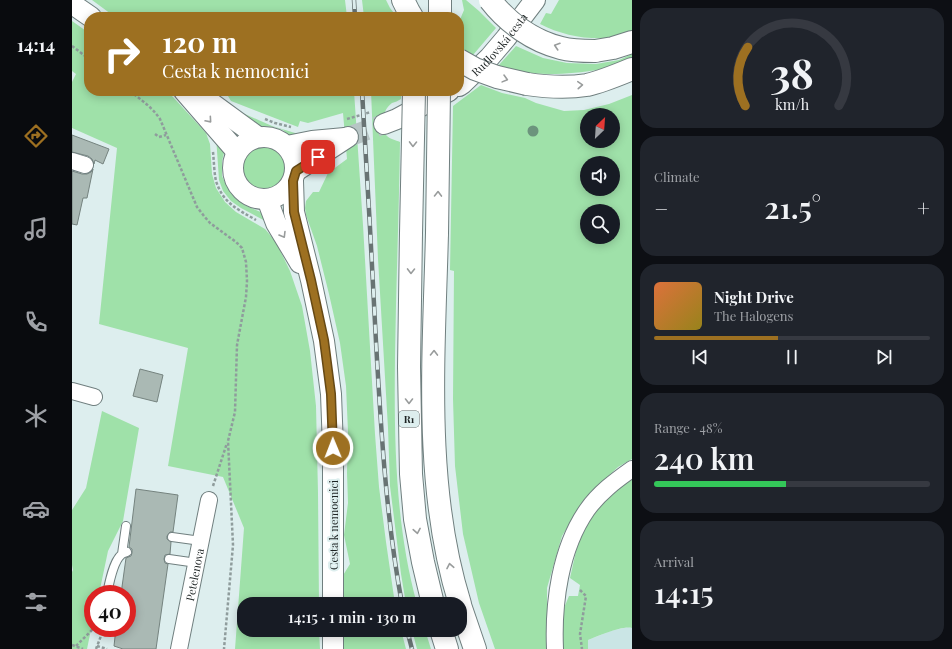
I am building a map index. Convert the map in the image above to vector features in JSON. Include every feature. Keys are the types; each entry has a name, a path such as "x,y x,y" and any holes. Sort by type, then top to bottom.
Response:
{"highway":[{"path":"440,0 440,12"},
{"path":"490,0 498,10 518,28 536,39 562,48 578,51 596,51 613,48 632,42"},
{"path":"464,63 475,69 497,77 544,87 588,84 610,78 632,69"},
{"name":"R1","path":"414,96 409,427 415,519 431,597"},
{"name":"R1","path":"439,96 434,413 439,504 442,525 458,597"},
{"name":"R1","path":"467,625 475,649"},
{"path":"443,637 447,649"}],"street":[{"name":"Rudlovská cesta","path":"464,82 489,58 535,0"},
{"path":"72,4 84,12"},
{"path":"188,96 237,152"},
{"path":"202,96 258,137"},
{"path":"380,117 397,119 440,96"},
{"path":"347,129 294,176 289,188 276,198 267,200 252,198 243,192 238,186 234,177 233,162 237,152 246,143 258,137 266,137 274,138 287,146 312,141 347,129"},
{"name":"Cesta k nemocnici","path":"287,146 294,158 294,212 324,340 331,394 333,456 333,597"},
{"name":"Cesta k nemocnici","path":"267,200 276,223 311,280"},
{"path":"72,391 94,396"},
{"path":"555,649 554,629 557,600 567,550 587,511 602,493 616,480 632,469"},
{"name":"Petelenova","path":"179,649 209,500"},
{"path":"333,637 333,649"}],"lane":[{"path":"109,585 113,570 118,560 125,553 126,526"},
{"path":"172,537 201,541"},
{"path":"169,559 197,563"}],"path":[{"path":"72,46 84,55"},
{"path":"137,96 150,106 160,120 198,207 210,223 242,248 246,262 246,297 237,345 235,412 228,441 209,500"},
{"path":"347,129 380,117"},
{"path":"261,118 295,128"},
{"path":"155,134 159,137 166,135"},
{"path":"213,150 216,180 225,199 235,208 262,224"},
{"path":"224,649 233,545 228,441"},
{"path":"580,590 586,596 580,634 582,649"},
{"path":"76,646 85,637"},
{"path":"101,637 97,647 107,649"},
{"path":"72,645 83,649"}],"shaded area":[{"path":"628,627 632,628 632,649 588,649 588,640 611,631"}],"green space":[{"path":"92,0 345,0 346,12 108,12"},
{"path":"362,0 386,0 393,12 363,12"},
{"path":"462,0 466,0 496,28 473,55 464,50 464,10"},
{"path":"559,0 632,0 632,31 617,37 588,38 558,32 540,24 546,13 551,14"},
{"path":"72,21 84,29 84,96 172,96 206,133 210,144 212,174 216,188 225,202 236,212 265,229 276,242 290,271 302,306 310,351 316,406 319,597 239,597 244,528 223,477 168,466 188,348 99,324 117,148 72,128 72,82 76,74 72,71"},
{"path":"516,46 543,58 567,63 596,64 619,60 632,54 632,57 615,65 601,69 567,73 525,73 498,66"},
{"path":"481,85 502,93 525,98 536,103 564,111 580,110 580,148 620,148 620,108 592,108 609,104 632,95 632,459 618,467 585,498 562,536 547,588 548,649 495,649 479,603 463,534 455,466 453,399 454,271 450,270 453,106"},
{"path":"228,96 354,96 379,487 394,597 342,597 342,577 350,564 344,535 348,503 348,432 346,386 340,343 329,294 317,246 305,208 306,201 313,192 319,192 328,173 347,159 343,113 308,123 300,121 298,127 231,101"},
{"path":"371,96 401,96 401,99 392,103 386,109 382,123 386,135 400,142 395,357 397,481 404,543 415,597 405,597 401,574 390,486 378,259"},
{"path":"238,111 272,126 305,136 293,137 288,135 283,130 274,127 259,126"},
{"path":"216,136 221,142 224,153 222,161 222,176 227,187 235,198 244,205 263,213 269,223 241,208 231,201 223,191 219,180"},
{"path":"263,145 276,149 282,155 286,168 282,181 276,187 263,191 250,187 244,181 240,168 244,155 250,149"},
{"path":"102,411 139,428 123,521 108,551 101,585 84,585 84,637 89,637 87,649 72,649 72,510 86,488"},
{"path":"632,478 632,628 628,627 617,629 588,640 588,649 561,649 561,615 569,596 578,596 580,585 570,578 579,538 590,519 613,491"},
{"path":"237,622 237,637 319,637 320,649 235,649"},
{"path":"341,637 403,637 406,649 342,649"},
{"path":"414,637 427,637 431,649 417,649"}],"building":[{"path":"72,135 109,149 103,164 95,160 94,164 92,159 88,156 72,152"},
{"path":"93,169 87,198 83,198 77,225 72,224 72,171 87,174"},
{"path":"140,369 163,375 157,402 133,396"},
{"path":"136,489 178,495 173,532 170,532 167,536 167,539 171,542 170,554 165,555 164,559 165,563 168,564 156,649 123,649 114,646 115,637 136,637 136,585 122,585 126,558 131,556 132,553 132,549 129,547"}],"tunnel":[{"path":"348,137 384,124"}],"railway":[{"path":"354,0 355,12"},
{"path":"362,96 382,441 388,507 401,597"},
{"path":"409,637 412,649"}],"route":[{"path":"318,157 296,171 293,181 294,212 324,340 331,394 333,448"}]}
